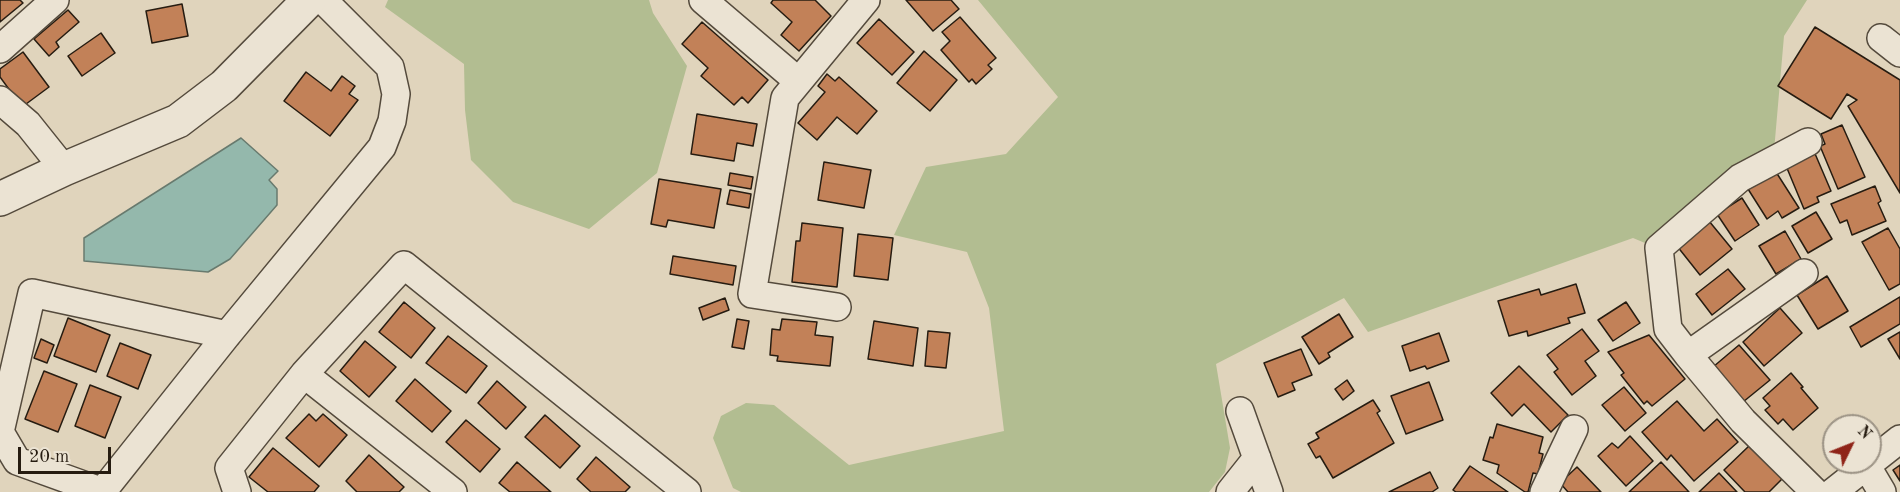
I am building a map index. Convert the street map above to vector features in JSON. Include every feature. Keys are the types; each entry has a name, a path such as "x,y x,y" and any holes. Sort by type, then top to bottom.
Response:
{"street":[{"path":"0,50 55,0"},
{"path":"0,199 178,121 224,86 309,0"},
{"path":"227,334 32,293 0,432 17,461 103,492 227,334 382,147 392,121 396,94 390,68 323,0"},
{"path":"704,0 798,81"},
{"path":"837,307 752,294 785,98 866,0"},
{"path":"0,100 28,124 64,169"},
{"path":"1809,142 1740,178 1659,248 1668,329 1743,421 1815,492"},
{"path":"237,492 229,468 304,374 404,265 687,492"},
{"path":"1688,355 1804,273"},
{"path":"304,374 453,492"},
{"path":"1240,411 1269,492"},
{"path":"1544,492 1574,429"},
{"path":"1882,453 1900,440"},
{"path":"1230,492 1257,459"},
{"path":"1833,492 1855,474"},
{"path":"1871,474 1882,492"}],"green space":[{"path":"388,0 649,0 653,13 687,66 657,173 589,229 513,202 471,160 465,110 464,64 385,7"},
{"path":"978,0 1807,0 1784,36 1774,151 1645,243 1633,238 1368,332 1344,298 1216,364 1230,448 1225,472 1209,492 741,492 733,488 713,438 721,416 746,403 774,405 849,465 1004,431 989,308 967,252 894,235 926,167 1006,154 1058,97"}],"water":[{"path":"241,138 278,171 269,180 277,189 277,205 230,259 208,272 84,261 84,238"}],"building":[{"path":"0,0 20,0 23,3 0,22"},
{"path":"773,0 815,0 831,16 799,51 781,35 792,22 771,3"},
{"path":"906,0 951,0 959,9 933,31"},
{"path":"182,4 188,36 152,43 146,11"},
{"path":"68,10 79,22 56,42 59,47 49,56 34,39"},
{"path":"960,17 996,58 988,65 992,69 976,84 972,79 969,82 941,50 950,41 942,32"},
{"path":"879,19 914,52 892,75 857,43"},
{"path":"702,22 768,80 748,103 742,97 734,105 701,76 708,68 682,44"},
{"path":"1815,27 1900,80 1900,193 1848,106 1857,100 1847,94 1831,119 1778,86"},
{"path":"101,33 115,53 82,76 68,56"},
{"path":"924,51 957,80 930,111 897,83"},
{"path":"23,52 49,87 22,107 0,77 0,69"},
{"path":"306,72 331,91 342,76 355,86 349,94 358,100 330,136 284,101"},
{"path":"827,74 835,81 839,77 877,111 857,134 837,117 817,140 798,123 825,92 818,86"},
{"path":"697,114 757,124 753,146 737,143 734,161 691,154"},
{"path":"1842,125 1865,177 1838,189 1820,146 1825,144 1821,134"},
{"path":"1813,149 1831,191 1817,197 1819,202 1804,209 1784,161"},
{"path":"824,162 871,170 864,208 818,200"},
{"path":"1776,172 1799,208 1782,218 1778,211 1767,219 1748,189"},
{"path":"730,173 753,177 751,189 728,185"},
{"path":"659,179 721,189 714,228 668,220 666,227 651,224"},
{"path":"1875,186 1881,201 1878,203 1886,221 1852,235 1847,220 1840,223 1831,204"},
{"path":"730,190 751,194 749,208 727,204"},
{"path":"1742,198 1759,225 1735,241 1717,214"},
{"path":"1816,212 1832,239 1808,253 1792,226"},
{"path":"1709,221 1732,249 1700,275 1677,246"},
{"path":"802,223 843,228 837,287 792,282 796,241 800,241"},
{"path":"1888,228 1900,249 1900,284 1889,290 1862,242"},
{"path":"1785,231 1801,259 1776,274 1759,246"},
{"path":"858,234 893,238 888,280 854,276"},
{"path":"673,256 736,266 733,285 670,274"},
{"path":"1728,269 1745,289 1712,315 1696,294"},
{"path":"1827,276 1848,311 1818,329 1797,295"},
{"path":"1576,284 1585,313 1568,318 1570,323 1528,336 1527,331 1509,336 1498,301 1539,289 1541,295"},
{"path":"1900,297 1900,324 1861,347 1850,327"},
{"path":"725,298 729,310 703,320 699,308"},
{"path":"404,302 435,328 411,358 379,332"},
{"path":"1626,302 1640,323 1613,341 1598,320"},
{"path":"1780,308 1802,333 1764,366 1743,342"},
{"path":"1339,314 1353,337 1328,353 1330,357 1319,364 1302,337"},
{"path":"68,318 110,335 96,372 54,356"},
{"path":"737,319 749,321 744,349 732,347"},
{"path":"782,319 817,322 815,335 833,337 830,366 777,361 778,356 770,355 772,329 780,330"},
{"path":"874,321 918,328 913,366 868,359"},
{"path":"1582,329 1599,351 1585,361 1596,376 1572,395 1554,372 1558,369 1547,355"},
{"path":"928,331 950,333 946,368 925,366"},
{"path":"1900,332 1900,359 1888,339"},
{"path":"1439,333 1449,361 1427,369 1425,366 1410,371 1402,346"},
{"path":"1649,335 1685,379 1652,406 1647,401 1644,404 1621,375 1624,373 1608,352"},
{"path":"448,336 487,366 466,393 426,363"},
{"path":"41,339 54,345 47,363 34,358"},
{"path":"365,341 396,367 369,397 340,371"},
{"path":"120,343 151,355 138,389 107,376"},
{"path":"1739,345 1770,380 1743,402 1713,367"},
{"path":"1301,349 1312,375 1292,383 1295,390 1278,397 1264,363"},
{"path":"1519,366 1568,415 1551,432 1524,404 1512,416 1491,393"},
{"path":"44,371 77,384 58,432 25,419"},
{"path":"1791,373 1818,408 1793,430 1783,419 1778,424 1765,410 1770,406 1763,398"},
{"path":"415,379 451,411 432,432 396,401"},
{"path":"1347,380 1354,391 1343,400 1335,389"},
{"path":"497,381 526,407 506,429 478,403"},
{"path":"1429,382 1443,420 1406,434 1391,396"},
{"path":"90,385 121,397 105,438 75,426"},
{"path":"1624,387 1646,413 1625,431 1602,405"},
{"path":"1373,400 1380,411 1377,413 1394,443 1333,478 1320,456 1316,458 1308,444 1319,438 1316,433"},
{"path":"1677,401 1704,431 1717,419 1738,442 1694,481 1671,455 1667,460 1642,432"},
{"path":"309,414 316,421 323,414 347,435 319,467 286,438"},
{"path":"545,415 580,446 560,468 525,437"},
{"path":"466,420 500,449 480,472 446,442"},
{"path":"1497,424 1543,437 1539,453 1543,454 1538,474 1533,473 1528,492 1497,473 1499,465 1483,460 1490,437 1493,438"},
{"path":"1630,436 1653,461 1626,486 1598,456 1612,443 1618,448"},
{"path":"1750,445 1782,479 1769,492 1745,492 1724,470"},
{"path":"273,448 319,486 314,492 268,492 249,477"},
{"path":"369,455 404,487 399,492 357,492 346,481"},
{"path":"596,457 630,487 625,492 591,492 577,479"},
{"path":"517,462 551,492 510,492 499,483"},
{"path":"1661,462 1689,492 1629,492"},
{"path":"1900,465 1900,481 1893,470"},
{"path":"1470,466 1508,492 1456,492 1453,490"},
{"path":"1577,467 1601,492 1568,492 1560,483"},
{"path":"1430,472 1438,488 1432,492 1389,492"},
{"path":"1719,473 1737,492 1699,492"}]}
